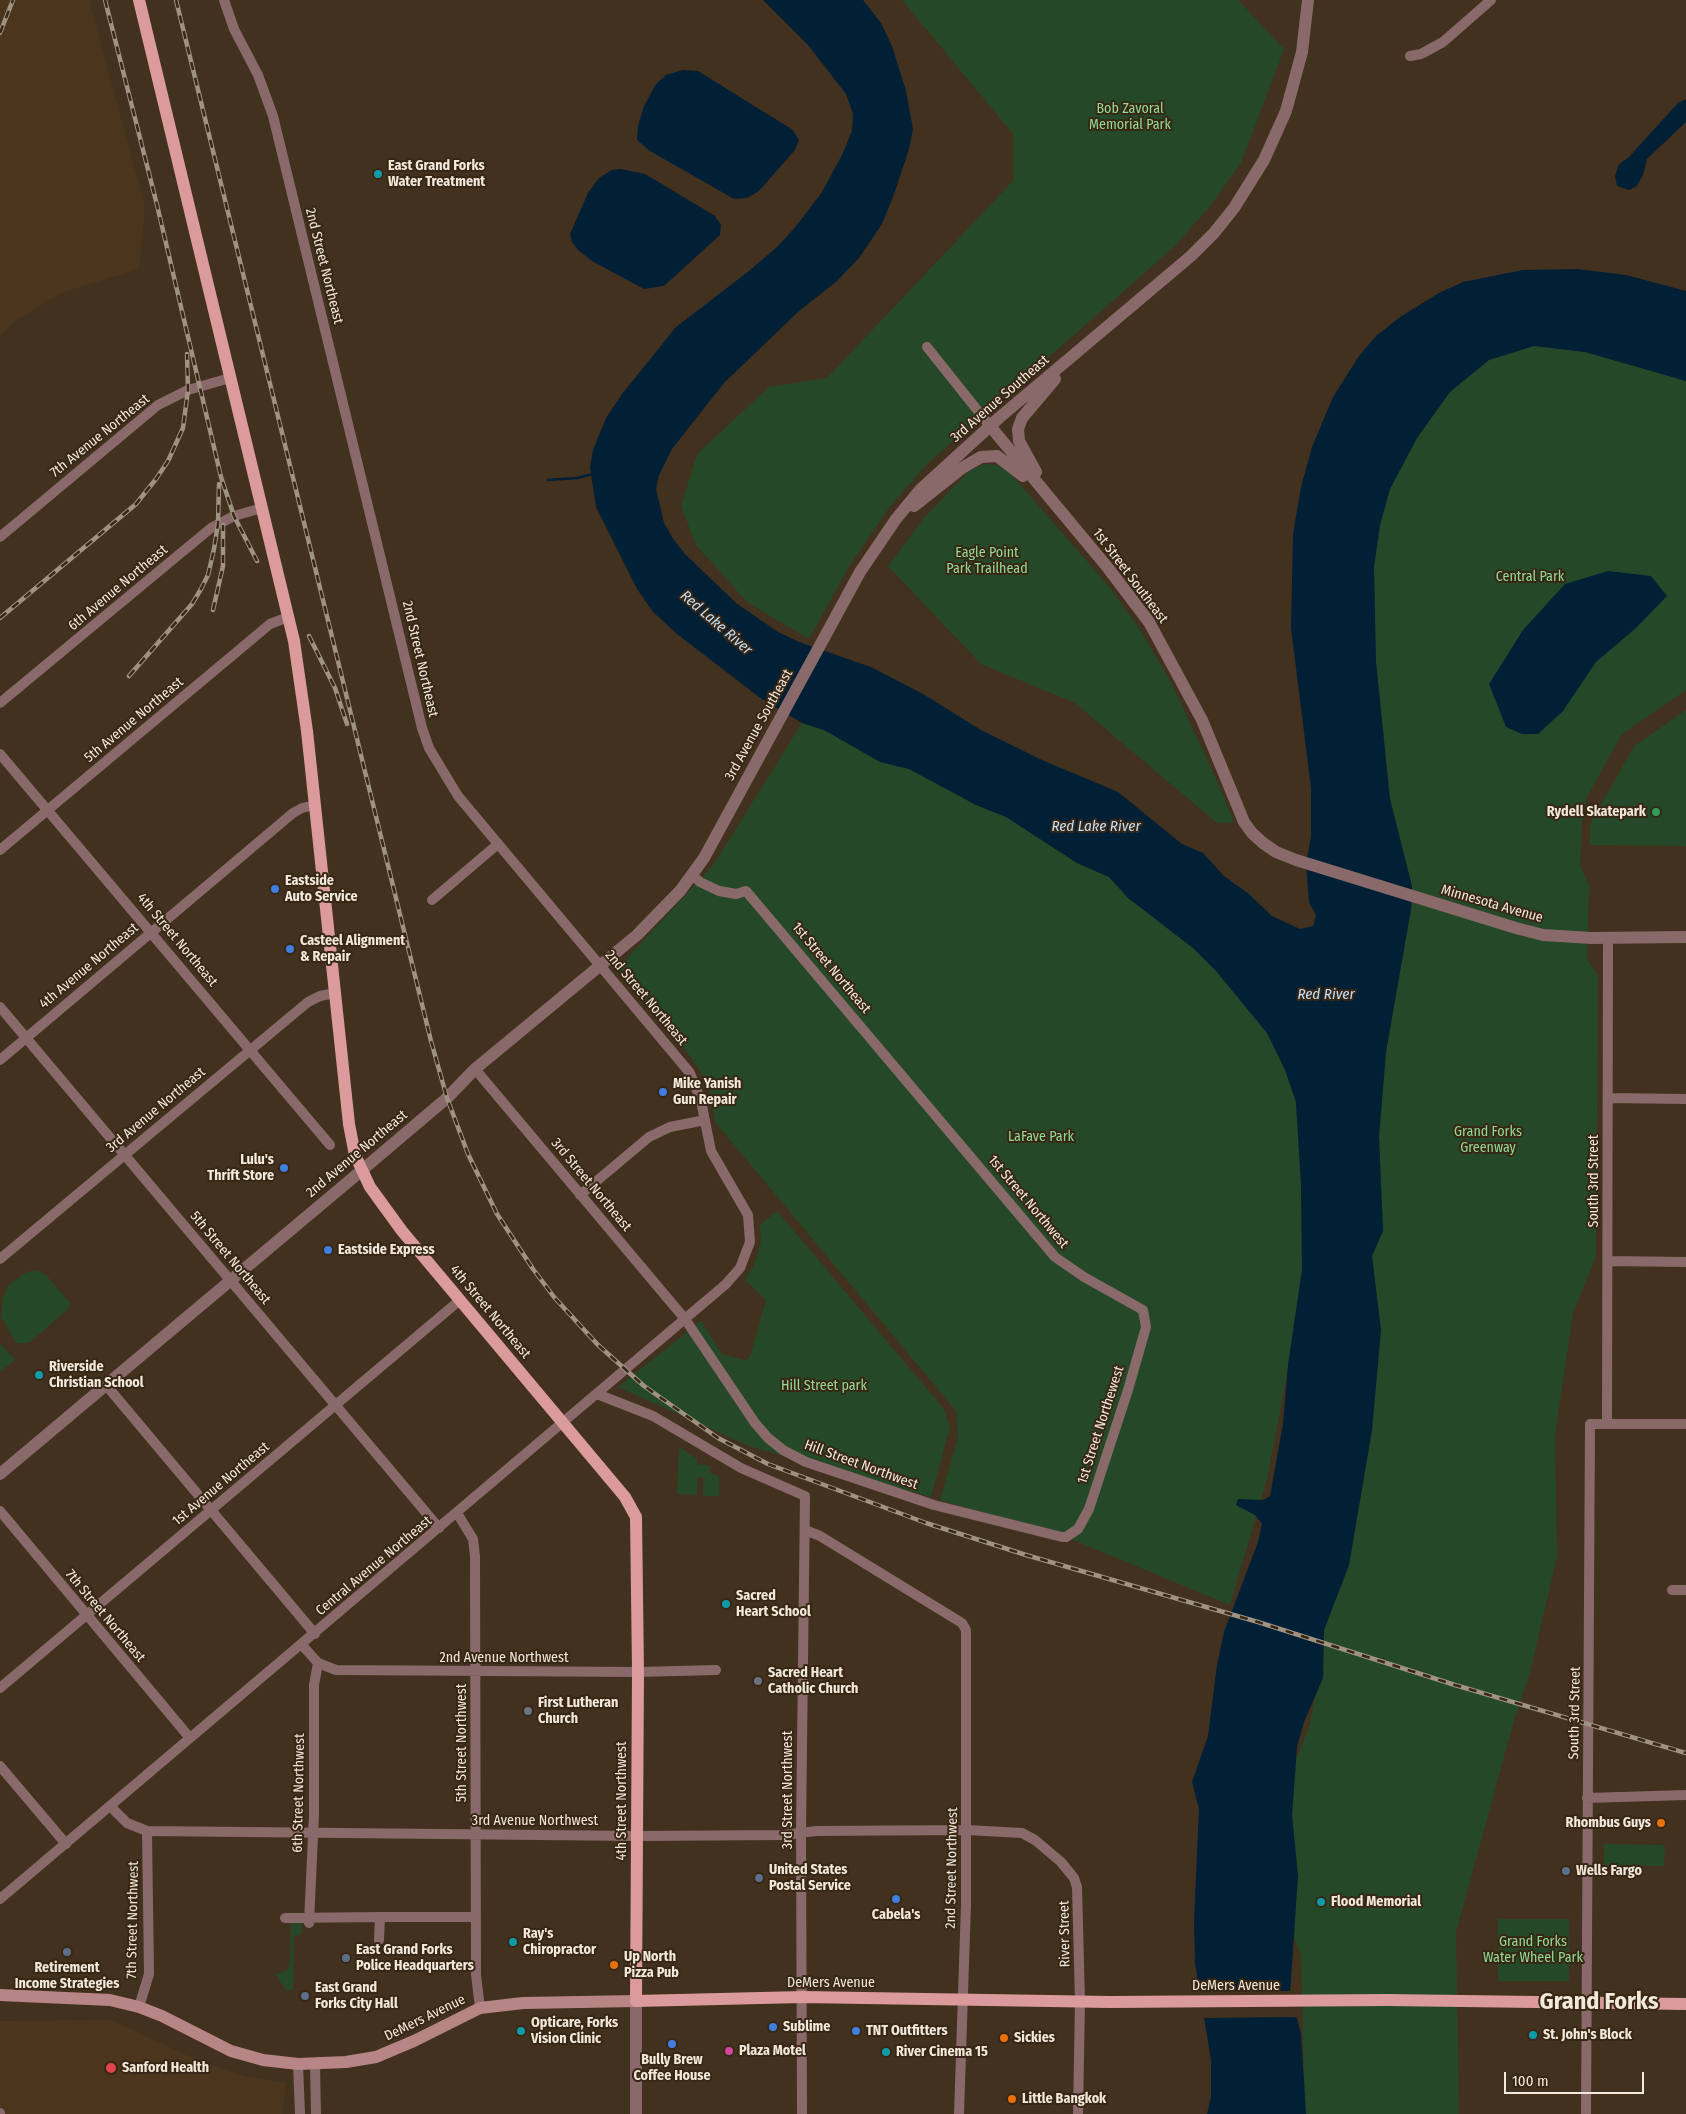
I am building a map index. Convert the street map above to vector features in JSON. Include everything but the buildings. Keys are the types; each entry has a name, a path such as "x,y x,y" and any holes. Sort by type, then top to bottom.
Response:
{"main road":[{"name":"4th Street Northeast","path":"138,0 262,508 300,675 348,1124 353,1148 361,1170 402,1232 564,1422"},
{"name":"4th Street Northwest","path":"564,1422 625,1496 636,1518 638,1672 636,2001"},
{"name":"DeMers Avenue","path":"0,1995 110,2000 139,2007 231,2051 263,2060 298,2064 315,2064 376,2057 414,2041 480,2008 524,2003 803,1997 1117,2002 1374,2000 1686,2004"}],"street":[{"name":"2nd Street Northeast","path":"224,0 234,29 258,76 273,116 422,728 429,748 447,781 690,1073 701,1101 708,1139 716,1161 748,1215 750,1242"},
{"name":"3rd Avenue Southeast","path":"714,838 860,572 896,519 990,426 1191,256 1214,233 1254,178 1275,138 1295,81 1302,52 1308,0"},
{"path":"1410,56 1421,54 1443,42 1491,0"},
{"name":"1st Street Southeast","path":"927,347 1149,622 1202,720 1244,822 1252,833 1276,852 1296,860"},
{"path":"1059,510 1025,454 1019,441 1018,429 1022,418 1084,347"},
{"name":"7th Avenue Northeast","path":"0,537 158,405 188,390 230,378"},
{"path":"933,484 974,459 997,456 1006,461 1059,510"},
{"name":"6th Avenue Northeast","path":"0,703 211,528 234,516 262,508"},
{"name":"5th Avenue Northeast","path":"0,850 270,624 288,617"},
{"name":"4th Street Northeast","path":"0,754 330,1145"},
{"name":"4th Avenue Northeast","path":"0,1060 150,931 292,813 315,805"},
{"name":"2nd Avenue Northeast","path":"0,1474 447,1098 476,1069 654,920 692,875 704,858 714,838"},
{"path":"432,900 498,844"},
{"name":"Minnesota Avenue","path":"1296,860 1506,926 1543,935 1608,938 1686,937"},
{"name":"1st Street Northeast","path":"692,875 700,882 719,891 736,894 746,891 932,1110"},
{"name":"South 3rd Street","path":"1586,2114 1590,1424 1607,1423 1608,938"},
{"name":"3rd Avenue Northeast","path":"0,1259 314,998 335,993"},
{"name":"5th Street Northeast","path":"0,1007 439,1528"},
{"name":"3rd Street Northeast","path":"476,1069 685,1319"},
{"path":"1608,1098 1686,1099"},
{"name":"1st Street Northwest","path":"932,1110 1055,1257 1084,1278 1143,1310"},
{"path":"580,1195 649,1137 670,1127 705,1120"},
{"name":"Central Avenue Northeast","path":"0,1899 111,1807 685,1319 736,1274 747,1255 750,1242"},
{"path":"1608,1261 1686,1262"},
{"name":"1st Avenue Northeast","path":"0,1688 460,1300"},
{"name":"1st Street Northewest","path":"1062,1537 1066,1537 1078,1529 1089,1509 1128,1390 1146,1327 1143,1310"},
{"name":"Hill Street Northwest","path":"685,1319 755,1423 768,1438 783,1450 806,1462 918,1500 1062,1537"},
{"path":"106,1385 315,1634"},
{"name":"3rd Street Northwest","path":"598,1394 653,1416 741,1468 804,1496 801,1832 802,2114"},
{"path":"1607,1423 1686,1424"},
{"name":"7th Street Northeast","path":"0,1511 190,1738"},
{"name":"5th Street Northwest","path":"457,1513 470,1533 475,1545 476,1975 480,2008"},
{"name":"2nd Street Northwest","path":"805,1530 820,1536 962,1623 966,1630 966,1904 959,2114"},
{"path":"1672,1590 1686,1590"},
{"path":"302,1645 318,1663"},
{"name":"2nd Avenue Northwest","path":"318,1663 336,1670 638,1672 716,1670"},
{"name":"6th Street Northwest","path":"309,1920 313,1833 314,1685 318,1663"},
{"path":"0,1766 66,1844"},
{"path":"1588,1798 1686,1795"},
{"name":"3rd Avenue Northwest","path":"111,1807 127,1824 147,1832 637,1836 784,1835 801,1832 967,1830"},
{"name":"River Street","path":"967,1830 1015,1832 1028,1836 1069,1871 1077,1887 1080,2000 1078,2114"},
{"name":"7th Street Northwest","path":"139,2007 149,1974 147,1832"},
{"path":"379,1940 380,1917"},
{"path":"285,1918 309,1920 380,1917 476,1917"},
{"name":"4th Street Northwest","path":"636,2001 636,2114"},
{"path":"298,2064 300,2114"},
{"path":"315,2064 316,2114"}],"shaded area":[{"path":"0,0 89,0 145,207 139,269 63,292 17,320 0,335"},
{"name":"Sanford Health","path":"111,2020 199,2061 244,2076 286,2083 283,2114 0,2114 0,2021"}],"green space":[{"name":"Bob Zavoral Memorial Park","path":"902,0 1238,0 1284,49 1241,163 1211,205 1175,246 926,465 888,509 848,568 809,639 748,603 696,545 681,506 697,454 769,387 827,378 1013,181 1013,134"},
{"name":"Grand Forks Greenway","path":"1534,346 1585,352 1686,381 1686,690 1622,734 1587,797 1582,822 1580,866 1589,885 1587,960 1598,975 1596,1256 1573,1313 1555,1434 1557,1557 1529,1676 1513,1724 1456,1932 1459,2114 1305,2114 1301,1956 1294,1936 1297,1864 1292,1815 1296,1760 1309,1727 1315,1697 1323,1678 1324,1630 1349,1565 1372,1430 1381,1330 1372,1256 1383,1231 1379,1137 1386,1052 1411,909 1412,886 1390,799 1376,662 1374,567 1380,525 1390,489 1417,438 1450,392 1489,360"},
{"name":"Eagle Point Park Trailhead","path":"985,464 1004,466 1111,589 1141,631 1172,684 1234,822 1217,823 1075,703 981,664 888,566 924,518 970,470"},
{"path":"1686,710 1686,846 1590,845 1590,824 1634,746"},
{"name":"LaFave Park","path":"802,723 824,730 880,762 909,769 976,805 1006,817 1077,863 1109,877 1128,898 1193,948 1216,971 1267,1033 1285,1070 1296,1102 1301,1185 1302,1270 1286,1380 1267,1479 1230,1605 1066,1537 940,1500 958,1438 956,1411 715,1122 710,1092 701,1072 690,1056 616,970 714,864"},
{"name":"Hill Street park","path":"777,1211 944,1409 950,1427 931,1497 749,1446 618,1387 701,1321 722,1354 745,1360 750,1357 766,1300 745,1280 754,1265 761,1242 760,1225"},
{"path":"36,1270 47,1276 70,1303 68,1309 29,1343 16,1343 1,1316 3,1298 8,1286 25,1273"},
{"path":"0,1343 15,1360 0,1372"},
{"path":"679,1447 697,1459 697,1464 710,1466 710,1473 719,1476 719,1496 703,1496 703,1477 698,1477 697,1495 677,1494"},
{"path":"1604,1844 1665,1845 1664,1866 1604,1865"},
{"name":"Grand Forks Water Wheel Park","path":"1498,1919 1569,1919 1569,1981 1498,1981"},
{"path":"302,1921 302,1932 300,1935 294,1935 293,1989 287,1991 275,1974 286,1971 290,1965 291,1923"}],"water":[{"name":"Red River","path":"763,0 863,0 881,23 892,46 906,91 913,129 909,149 882,224 859,258 837,281 798,312 724,383 672,449 659,475 656,489 664,523 685,554 736,603 778,632 799,642 871,667 923,694 981,730 1042,760 1118,792 1182,844 1203,853 1224,876 1249,894 1272,916 1300,929 1313,926 1316,915 1309,902 1306,864 1311,837 1311,788 1291,628 1293,534 1301,487 1312,447 1333,397 1359,356 1375,337 1400,317 1439,293 1463,282 1523,270 1578,269 1626,275 1686,291 1686,381 1585,352 1534,346 1489,360 1450,392 1417,438 1390,489 1380,525 1374,567 1376,662 1390,799 1412,886 1411,909 1386,1052 1379,1137 1383,1231 1372,1256 1381,1330 1372,1430 1349,1565 1324,1630 1323,1678 1304,1722 1297,1747 1292,1815 1298,1876 1290,1994 1301,2033 1306,2114 1207,2114 1211,2097 1211,2060 1195,1963 1194,1921 1199,1809 1192,1782 1208,1736 1217,1665 1224,1632 1258,1542 1262,1524 1255,1515 1236,1505 1238,1499 1263,1500 1270,1496 1283,1424 1288,1365 1302,1270 1301,1185 1296,1102 1285,1070 1267,1033 1216,971 1193,948 1128,898 1109,877 1077,863 1006,817 976,805 909,769 880,762 824,730 802,723 759,697 677,634 653,612 637,589 596,507 590,467 593,450 606,418 622,394 676,327 749,271 778,246 797,225 822,192 843,153 852,131 853,114 846,94 808,45"},
{"path":"683,70 698,71 793,130 799,140 795,150 759,191 747,198 734,199 650,151 637,140 638,126 644,106 656,84 666,75"},
{"path":"1686,99 1686,122 1647,159 1643,175 1637,186 1629,190 1617,186 1615,176 1619,164 1628,158 1678,103"},
{"path":"621,169 645,174 715,216 721,225 720,235 664,286 644,289 592,261 578,250 572,242 570,234 588,193 599,178 612,170"},
{"path":"1608,571 1651,576 1667,596 1636,628 1596,662 1563,711 1538,734 1522,734 1506,727 1489,684 1523,630 1565,584"}],"pier":[{"path":"1198,1991 1292,1991 1299,2017 1202,2018"}],"waterway":[{"path":"548,480 577,478 593,474"}],"railway":[{"path":"0,33 13,0"},
{"path":"105,0 157,205 221,477 234,516 257,561"},
{"path":"176,0 431,1041 447,1098 468,1154 497,1214 554,1297 598,1345 644,1386 718,1438 768,1464 926,1523 1026,1555 1258,1622 1455,1685 1686,1753"},
{"path":"0,618 136,504 156,479 168,461 183,428 188,390 187,354"},
{"path":"129,676 192,604 208,575 218,524 219,484"},
{"path":"213,610 223,566 223,525"},
{"path":"309,636 335,688 347,724"}],"place":[{"name":"East Grand Forks Water Treatment","path":"378,174"},
{"name":"Rydell Skatepark","path":"1656,812"},
{"name":"Eastside Auto Service","path":"275,889"},
{"name":"Casteel Alignment & Repair","path":"290,949"},
{"name":"Mike Yanish Gun Repair","path":"663,1092"},
{"name":"Lulu's Thrift Store","path":"284,1168"},
{"name":"Eastside Express","path":"328,1250"},
{"name":"Riverside Christian School","path":"39,1375"},
{"name":"Sacred Heart School","path":"726,1604"},
{"name":"Sacred Heart Catholic Church","path":"758,1681"},
{"name":"First Lutheran Church","path":"528,1711"},
{"name":"Rhombus Guys","path":"1661,1823"},
{"name":"Wells Fargo","path":"1566,1871"},
{"name":"United States Postal Service","path":"759,1878"},
{"name":"Cabela's","path":"896,1899"},
{"name":"Flood Memorial","path":"1321,1902"},
{"name":"Ray's Chiropractor","path":"513,1942"},
{"name":"Retirement Income Strategies","path":"67,1952"},
{"name":"East Grand Forks Police Headquarters","path":"346,1958"},
{"name":"Up North Pizza Pub","path":"614,1965"},
{"name":"East Grand Forks City Hall","path":"305,1996"},
{"name":"Sublime","path":"773,2027"},
{"name":"Opticare, Forks Vision Clinic","path":"521,2031"},
{"name":"TNT Outfitters","path":"856,2031"},
{"name":"St. John's Block","path":"1533,2035"},
{"name":"Sickies","path":"1004,2038"},
{"name":"Bully Brew Coffee House","path":"672,2044"},
{"name":"Plaza Motel","path":"729,2051"},
{"name":"River Cinema 15","path":"886,2052"},
{"name":"Sanford Health","path":"111,2068"},
{"name":"Little Bangkok","path":"1012,2099"}],"district":[{"name":"Grand Forks","path":"1599,2002"}],"park label":[{"name":"Central Park","path":"1530,577"}],"water label":[{"name":"Red Lake River","path":"716,623"},
{"name":"Red Lake River","path":"1096,827"}]}
